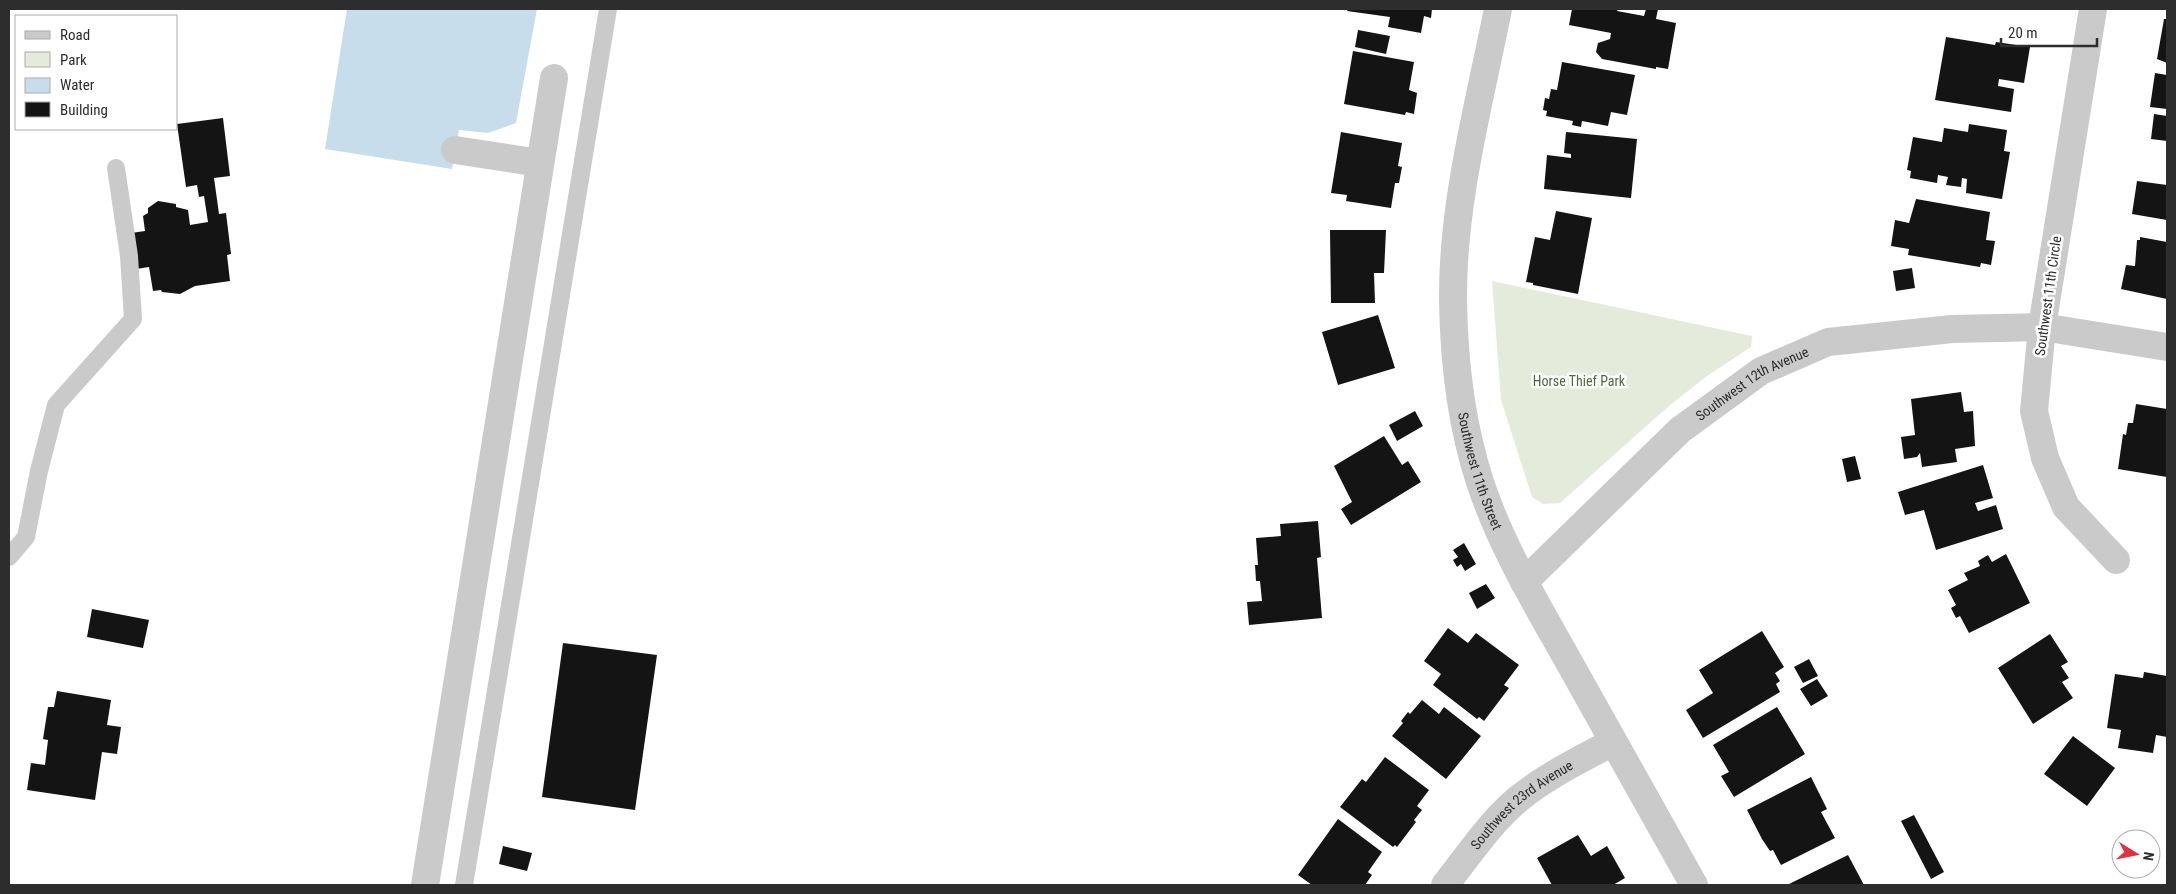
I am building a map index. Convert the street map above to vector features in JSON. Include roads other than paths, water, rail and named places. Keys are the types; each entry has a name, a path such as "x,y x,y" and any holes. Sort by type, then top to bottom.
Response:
{"street":[{"name":"Southwest 11th Street","path":"1498,9 1461,198 1455,250 1454,318 1460,397 1480,481 1490,508 1524,582 1694,885"},
{"name":"Southwest 11th Circle","path":"2093,9 2042,327 2034,410 2045,458 2066,507 2116,560"},
{"path":"425,885 554,78"},
{"path":"455,150 540,164"},
{"name":"Southwest 12th Avenue","path":"1524,582 1680,430 1761,371 1828,342 1952,329 2042,327 2167,347"},
{"name":"Southwest 23rd Avenue","path":"1445,885 1493,824 1518,800 1549,777 1613,742"}],"lane":[{"path":"464,885 608,9"},
{"path":"9,557 26,536 39,471 56,405 132,319 129,256 116,168"}],"water":[{"path":"347,9 537,9 516,123 488,133 459,130 452,169 325,149"}],"park label":[{"name":"Horse Thief Park","path":"1579,381"}]}
